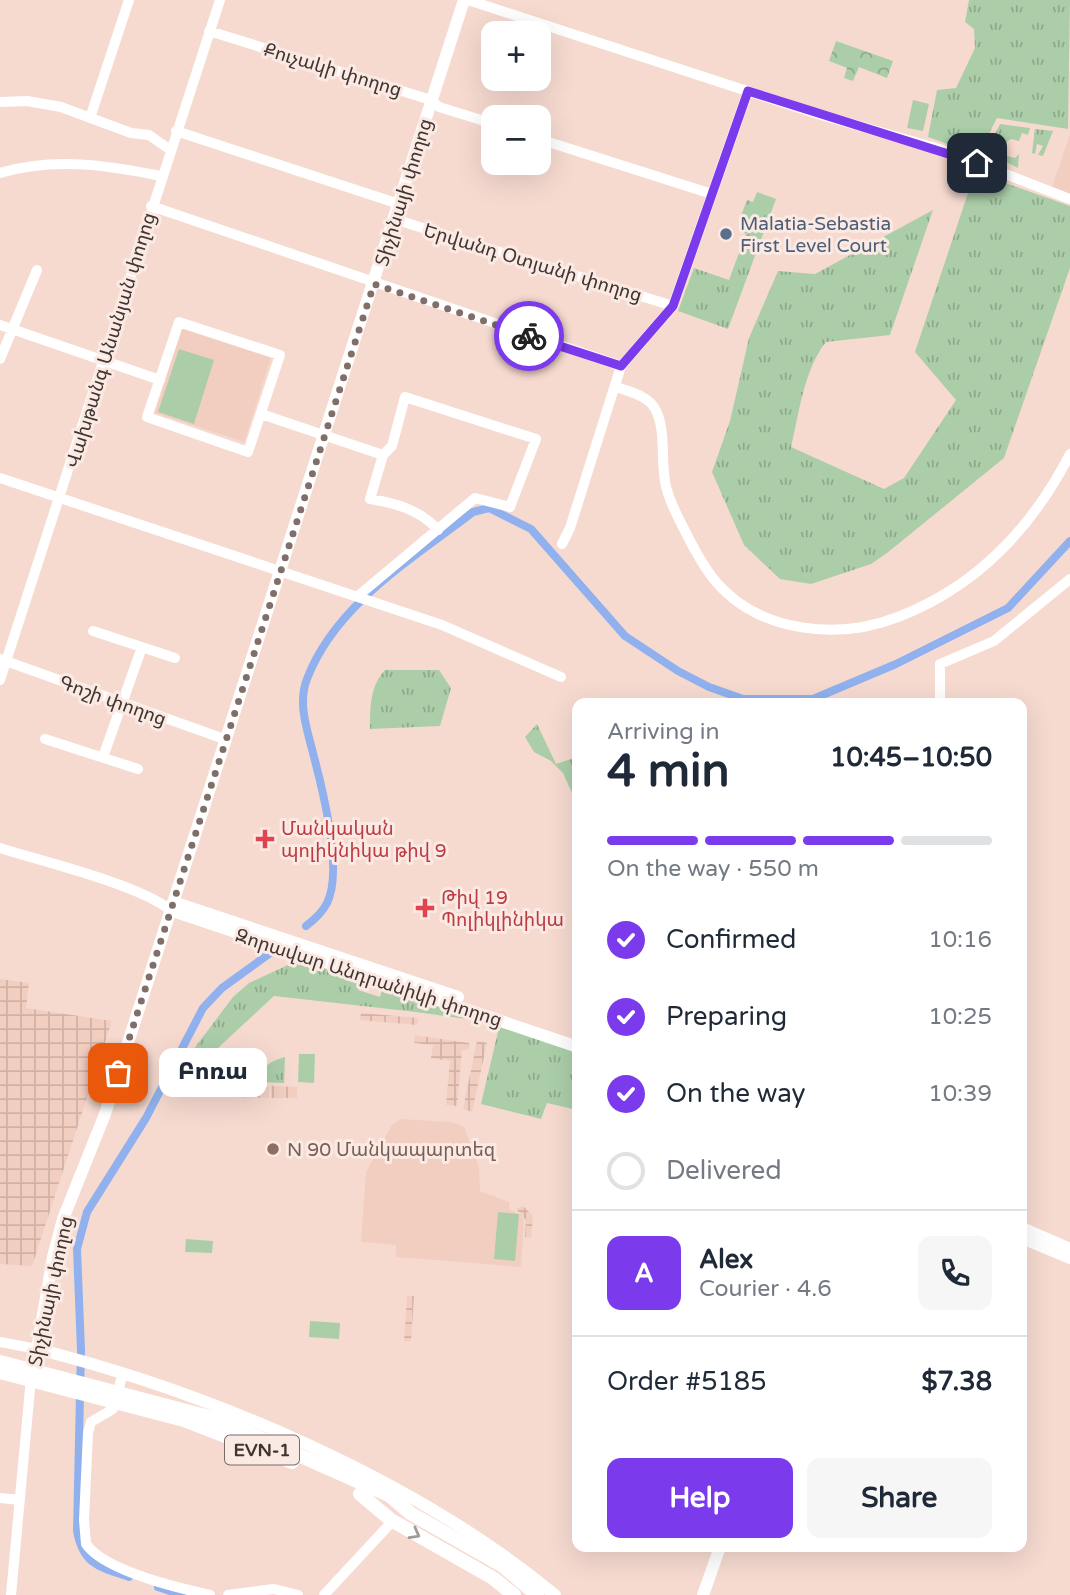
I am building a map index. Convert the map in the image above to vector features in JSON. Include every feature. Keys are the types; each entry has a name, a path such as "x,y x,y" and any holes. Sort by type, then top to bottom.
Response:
{"highway":[{"name":"EVN-1","path":"0,1362 135,1400 220,1433 360,1494 403,1499"},
{"name":"EVN-1","path":"0,1372 217,1419 403,1499"},
{"path":"360,1494 391,1520 494,1578 509,1592"},
{"path":"403,1499 410,1513 503,1566 537,1595"}],"main road":[{"name":"Տիչինայի փողոց","path":"37,1349 53,1257 63,1219 102,1122 168,905 227,740 431,100 466,0"},
{"name":"Զորավար Անդրանիկի փողոց","path":"168,905 572,1036"},
{"name":"Զորավար Անդրանիկի փողոց","path":"495,1013 572,1045"},
{"path":"1027,1230 1070,1249"},
{"path":"1027,1240 1070,1258"},
{"path":"37,1349 123,1373 276,1432 403,1499"},
{"name":"EVN-1","path":"403,1499 510,1558 555,1595"},
{"path":"701,1595 716,1552"}],"street":[{"path":"90,118 129,0"},
{"name":"Վախթանգ Անանյան փողոց","path":"0,680 3,660 60,499 160,176 220,0"},
{"path":"466,0 748,91 943,150 1070,199"},
{"name":"Քուչակի փողոց","path":"209,31 431,100 439,107 481,120"},
{"name":"Երվանդ Օտյանի փողոց","path":"621,366 673,306 748,91"},
{"path":"0,102 27,101 61,107 131,133 149,135 169,149"},
{"path":"176,131 399,204"},
{"path":"551,143 712,194"},
{"path":"0,173 29,165 101,164 160,176"},
{"path":"151,206 621,366 617,387 570,528 562,544"},
{"name":"Երվանդ Օտյանի փողոց","path":"394,219 673,306"},
{"path":"0,359 5,328 37,270"},
{"path":"179,322 278,353 280,358 250,450 246,452 149,419 160,380 179,322"},
{"path":"5,328 160,380"},
{"path":"617,387 645,398 659,417 667,489 701,561 717,583 752,611 824,631 844,631 877,625 922,608 961,586 997,554 1038,506 1070,454"},
{"path":"358,596 438,530 475,498 510,507 536,439 405,397 392,446 383,455 370,499 405,507 427,518 438,530"},
{"path":"261,414 383,455"},
{"path":"0,478 443,625 561,677"},
{"path":"940,698 940,664 994,641 1070,579"},
{"path":"93,631 175,658"},
{"path":"103,757 142,647"},
{"name":"Գոշի փողոց","path":"3,660 227,740"},
{"path":"45,739 138,769"},
{"path":"0,848 168,905"},
{"path":"0,1342 37,1349"},
{"name":"Տիչինայի փողոց","path":"11,1595 32,1367 37,1349"},
{"path":"123,1373 113,1409 91,1422 88,1433 84,1520 86,1544 108,1562 183,1589 211,1595"},
{"path":"0,1498 20,1500"},
{"path":"324,1595 388,1526"},
{"path":"228,1595 274,1589 298,1595"}],"shaded area":[{"path":"1070,134 1070,194 1052,187"},
{"path":"182,329 271,358 244,442 155,413"},
{"path":"0,979 29,983 26,1008 112,1021 32,1266 0,1264"},
{"path":"361,1013 418,1018 417,1025 360,1020"},
{"path":"415,1035 469,1043 468,1050 462,1050 457,1106 446,1105 450,1061 431,1058 433,1045 414,1043"},
{"path":"477,1041 487,1043 472,1112 463,1109"},
{"path":"232,1086 269,1087 269,1098 232,1097"},
{"path":"271,1086 297,1087 297,1098 271,1098"},
{"path":"400,1119 452,1122 464,1127 479,1167 480,1191 509,1202 509,1209 521,1215 524,1221 521,1267 396,1257 396,1245 361,1242 366,1172 392,1125"},
{"path":"523,1206 533,1216 531,1238 525,1237 526,1220 516,1209"},
{"path":"407,1296 414,1296 411,1341 404,1341"}],"green space":[{"path":"969,0 1070,0 1068,129 997,118 978,155 928,137 937,90 956,88 975,48 974,29 965,22"},
{"path":"836,41 893,61 887,78 859,67 853,81 844,78 847,68 829,61"},
{"path":"913,100 929,104 923,131 907,128"},
{"path":"1000,124 1030,128 1028,135 1022,133 1019,141 1011,139 1005,143 1000,154 1015,158 1019,154 1018,168 986,152"},
{"path":"1035,129 1053,131 1043,156 1038,155 1043,146 1037,144 1035,154 1032,153"},
{"path":"975,172 1070,206 1070,268 1004,458 871,564 811,584 780,579 744,545 712,472 730,421 749,338 778,271 815,274 933,210 890,335 826,342 807,378 791,447 884,489 904,478 956,400 915,352"},
{"path":"757,192 776,199 728,329 678,311 694,268 729,280 746,234 742,232 746,220 740,218 747,200 753,202"},
{"path":"179,349 214,360 194,424 158,412"},
{"path":"385,670 439,670 451,688 440,726 370,729 374,690"},
{"path":"537,724 556,764 572,759 572,793 563,773 551,761 534,752 525,737"},
{"path":"305,957 363,973 358,990 380,997 385,980 492,1015 489,1026 473,1020 416,1012 274,996 205,1060 193,1050 233,997 249,983"},
{"path":"501,1019 572,1047 572,1109 547,1103 541,1119 481,1104"},
{"path":"299,1054 315,1054 314,1083 298,1082"},
{"path":"285,1057 284,1083 261,1082 264,1068"},
{"path":"498,1212 519,1214 515,1261 494,1259"},
{"path":"186,1239 213,1241 212,1253 185,1252"},
{"path":"310,1321 340,1323 339,1339 309,1337"}],"waterway":[{"path":"306,926 318,916 327,903 333,872 330,831 304,718 303,698 307,679 336,628 356,606 401,566 473,512 489,508 531,529 625,636 678,671 709,687 740,698"},
{"path":"815,698 896,664 1008,608 1070,541"},
{"path":"129,1577 94,1563 83,1551 77,1531 81,1350 77,1249 87,1212 146,1118 203,1008 222,988 273,951"},
{"path":"158,1587 182,1595"}],"way so far":[{"path":"118,1073 374,284 529,336"}],"place":[{"name":"Malatia-Sebastia First Level Court","path":"726,234"},
{"name":"Մանկական պոլիկնիկա թիվ 9","path":"265,839"},
{"name":"Թիվ 19 Պոլիկլինիկա","path":"425,908"},
{"name":"Բոռա","path":"118,1073"},
{"name":"N 90 Մանկապարտեզ","path":"273,1149"}],"route":[{"path":"529,336 621,366 636,350 673,306 748,91 943,150 977,163"}]}
